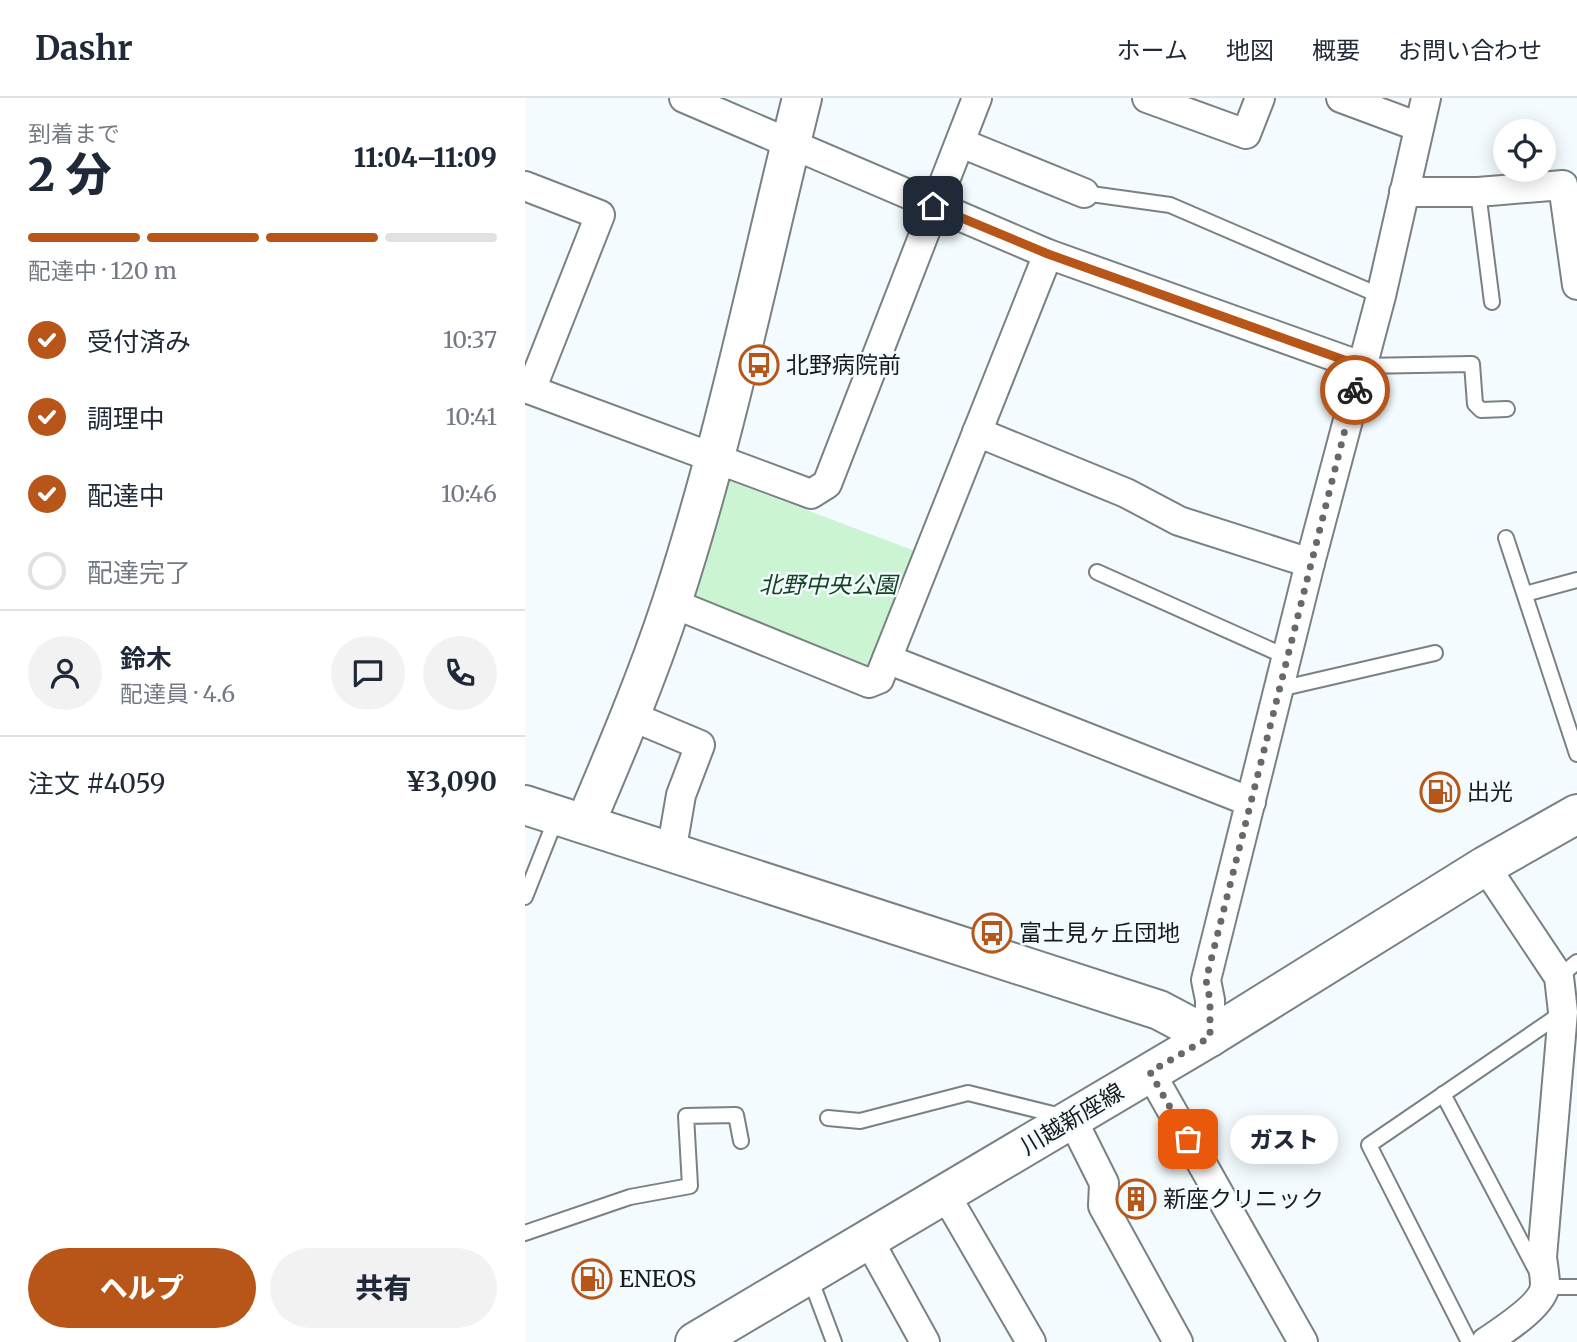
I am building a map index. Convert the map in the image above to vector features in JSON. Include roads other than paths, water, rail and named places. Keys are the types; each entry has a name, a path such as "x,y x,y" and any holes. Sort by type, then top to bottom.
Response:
{"street":[{"path":"684,98 1048,254 1361,366"},
{"path":"802,98 714,459 672,603 631,716 556,815 1159,1010 1210,1037 1210,1000 1206,980 1310,563 1381,296 1426,98"},
{"path":"525,187 600,215 528,389 811,494 827,484 977,98"},
{"path":"1147,98 1246,134 1260,98"},
{"path":"1341,98 1419,127"},
{"path":"961,143 1084,193"},
{"path":"1404,192 1478,192 1563,185 1577,285"},
{"path":"672,603 869,682 879,679 1048,254"},
{"path":"977,432 1126,493 1179,521 1310,563"},
{"path":"887,659 1251,802"},
{"path":"631,716 700,745 681,795 671,853"},
{"name":"川越新座線","path":"695,1342 1210,1037 1485,866 1577,814"},
{"path":"1485,866 1571,973 1570,1013 1542,1257 1545,1287 1518,1332 1486,1342"},
{"path":"1150,1072 1303,1342"},
{"path":"1072,1119 1104,1182 1103,1206 1178,1342"},
{"path":"945,1194 1031,1342"},
{"path":"868,1239 925,1342"}],"lane":[{"path":"1478,192 1492,302"},
{"path":"1084,193 1170,205 1381,296"},
{"path":"1361,366 1472,364 1475,404 1481,410 1507,409"},
{"path":"1506,538 1577,754"},
{"path":"1097,572 1287,657"},
{"path":"1525,594 1577,580"},
{"path":"1280,687 1435,653"},
{"path":"525,897 556,815"},
{"path":"1469,1342 1369,1145 1570,1013"},
{"path":"828,1118 860,1121 968,1093 1072,1119"},
{"path":"1443,1094 1545,1287 1577,1287"},
{"path":"525,1234 630,1197 689,1186 686,1116 736,1115 741,1141"},
{"path":"809,1275 834,1342"}],"place":[{"name":"北野病院前","path":"759,365"},
{"name":"出光","path":"1440,792"},
{"name":"富士見ヶ丘団地","path":"992,933"},
{"name":"ガスト","path":"1188,1139"},
{"name":"新座クリニック","path":"1136,1199"},
{"name":"ENEOS","path":"592,1279"}],"park label":[{"name":"北野中央公園","path":"828,585"}]}
